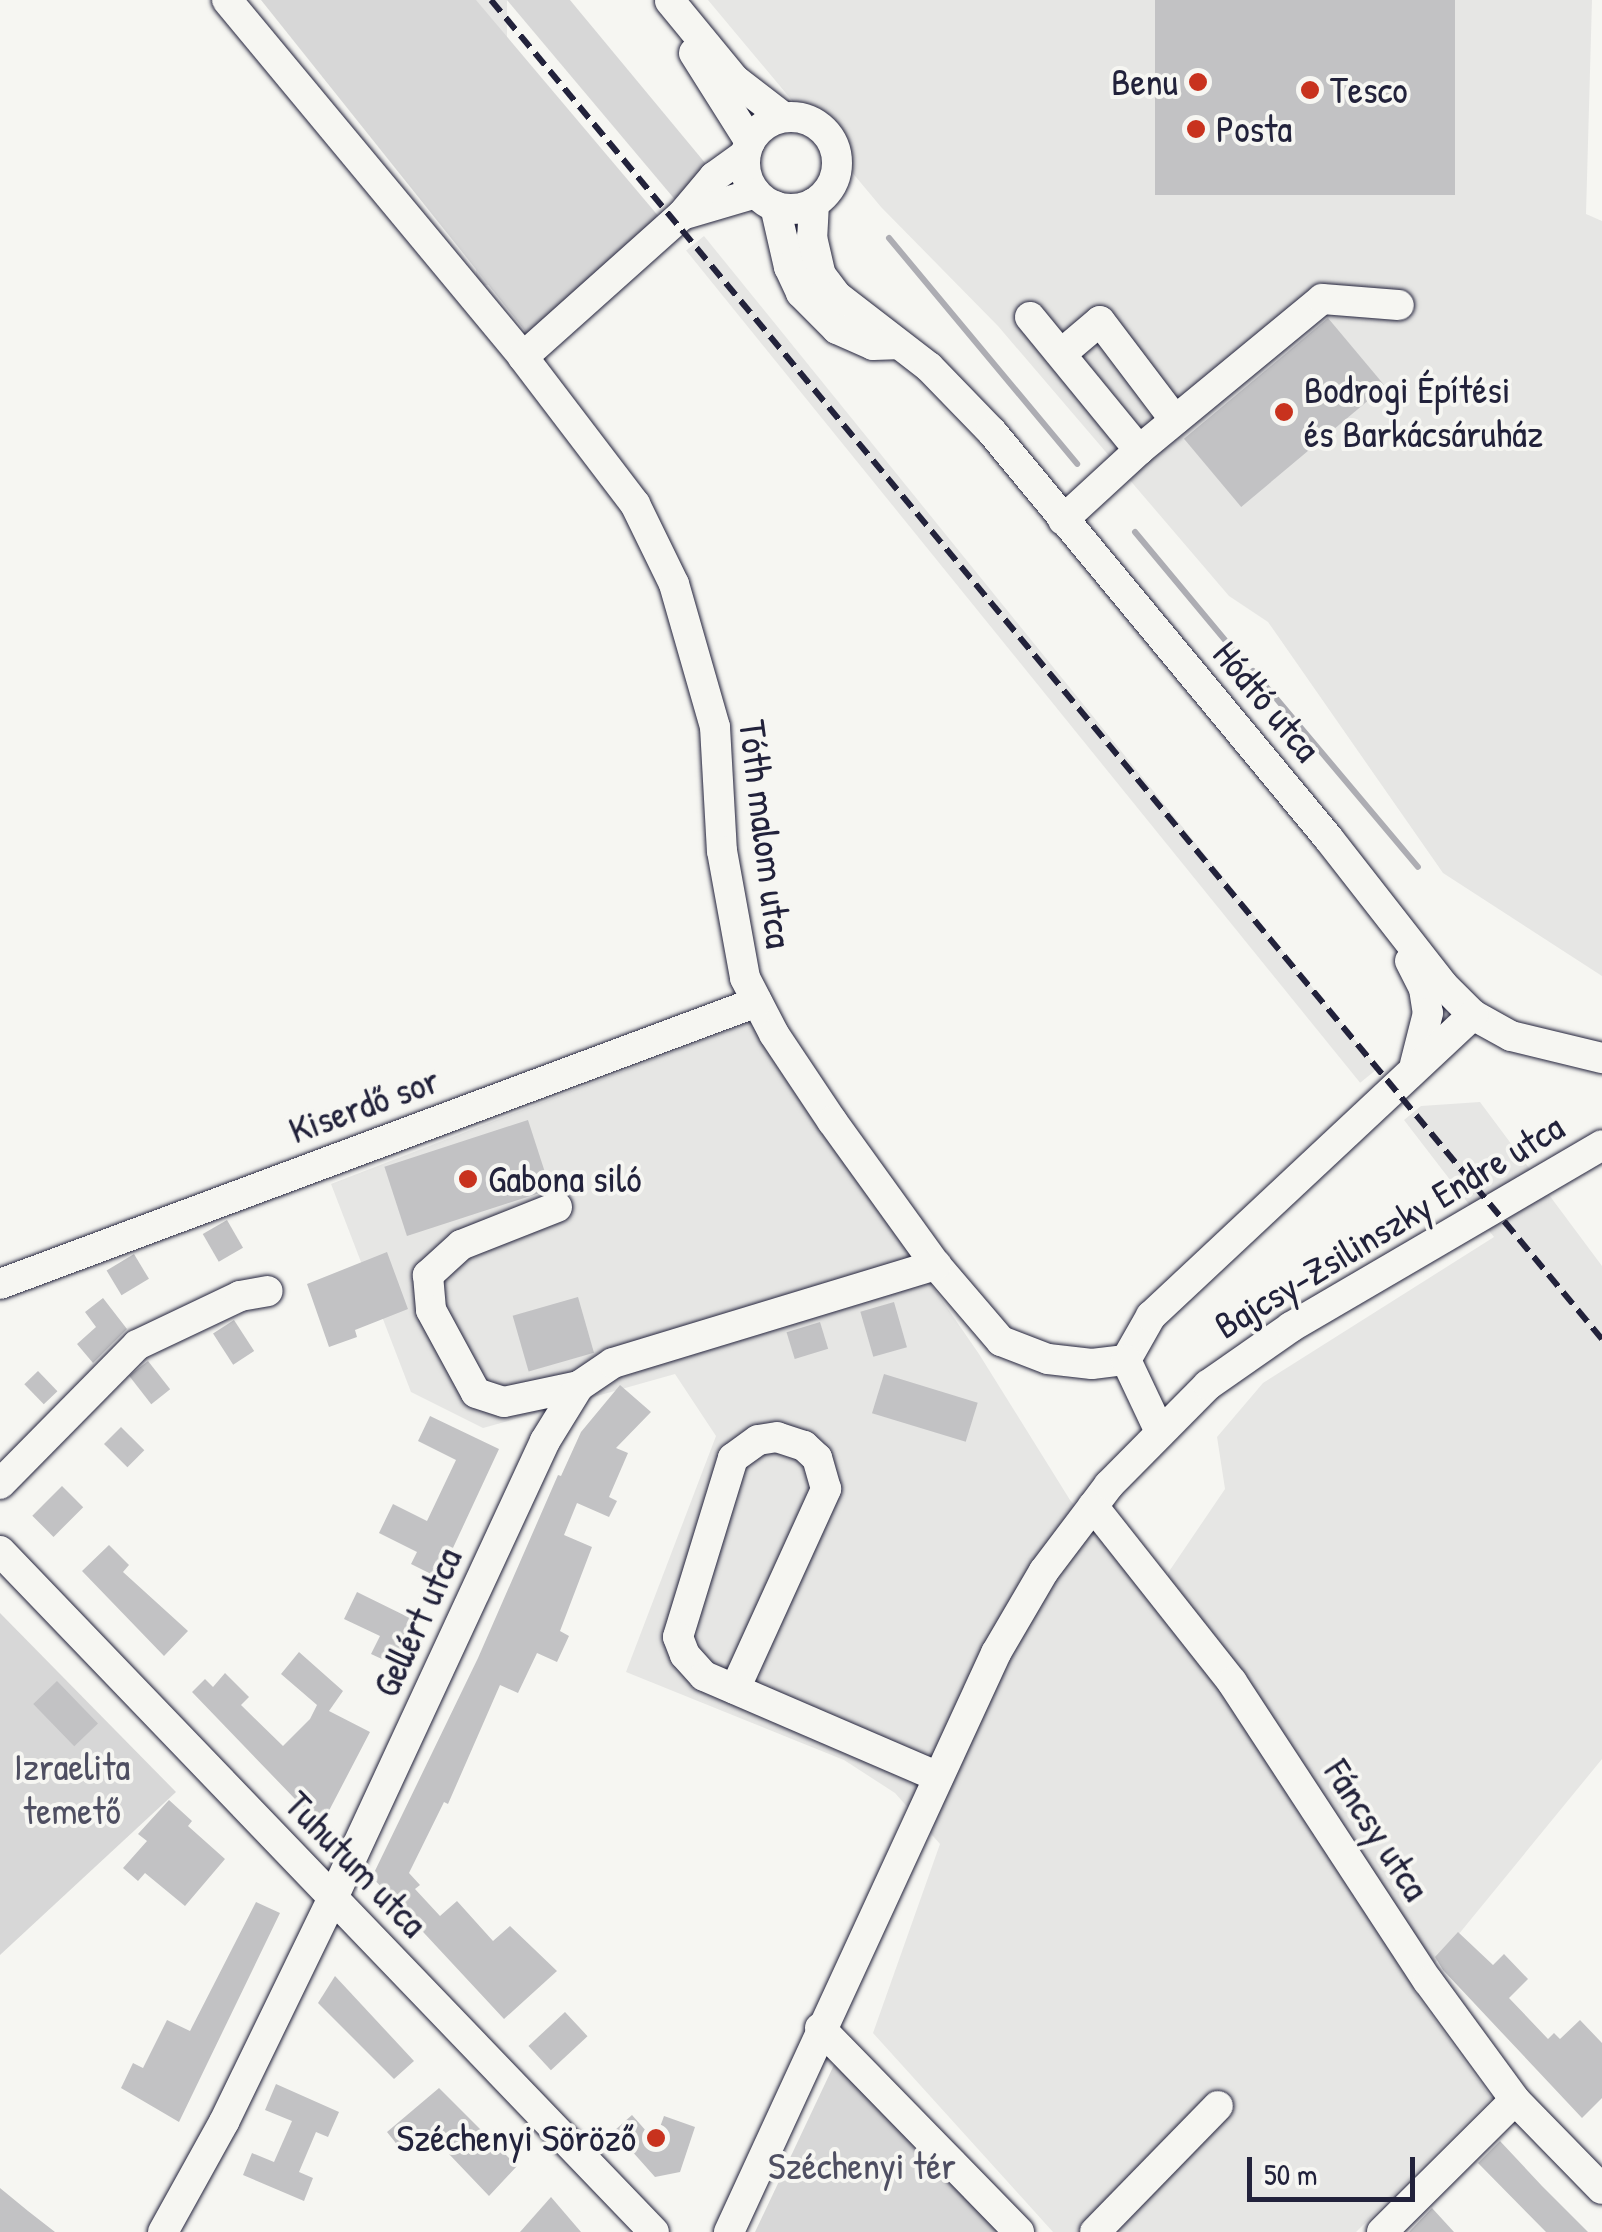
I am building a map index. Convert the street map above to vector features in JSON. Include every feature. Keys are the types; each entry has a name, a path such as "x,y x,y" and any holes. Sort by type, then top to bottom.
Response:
{"street":[{"name":"Tóth malom utca","path":"227,0 523,357 635,504 674,584 715,728 722,851 734,936 757,1002 832,1122 936,1266 1001,1342 1048,1359 1092,1364 1126,1360"},
{"path":"669,0 735,80 784,117 812,122 836,149 832,184 814,203 802,208 766,200 682,216"},
{"path":"669,0 702,70 748,148 746,170 766,200"},
{"path":"523,357 682,216 714,177 748,148 758,130 784,117"},
{"name":"Hódtó utca","path":"766,200 793,279 814,307 837,329 873,345 899,344"},
{"name":"Hódtó utca","path":"814,203 812,238 821,275 837,296 929,367 992,432 1473,1015 1511,1036 1596,1064"},
{"path":"1064,520 1139,450 1322,299 1399,306"},
{"path":"1030,316 1139,450"},
{"path":"1061,354 1100,321 1176,420"},
{"path":"1387,913 1427,1000 1428,1030 1414,1068"},
{"name":"Kiserdő sor","path":"0,1284 757,1002"},
{"path":"1160,1432 1126,1360 1150,1316 1473,1015"},
{"name":"Bajcsy-Zsilinszky Endre utca","path":"1093,1506 1208,1385 1342,1293 1602,1145"},
{"path":"557,1207 460,1246 428,1274 431,1310 476,1394 504,1402 579,1386"},
{"name":"Gellért utca","path":"163,2232 224,2122 333,1898 545,1440 579,1386 614,1363 936,1266"},
{"path":"0,1484 136,1346 240,1296 268,1290"},
{"path":"735,1689 826,1490 816,1458 804,1446 777,1436 758,1440 733,1458 678,1637 693,1667 735,1689 938,1777"},
{"path":"729,2232 996,1653 1044,1571 1093,1506"},
{"name":"Fáncsy utca","path":"1093,1506 1232,1682 1428,1981 1516,2100 1602,2189"},
{"name":"Tuhutum utca","path":"0,1550 654,2232"},
{"path":"820,2028 1019,2232"},
{"path":"1382,2232 1516,2100"},
{"path":"1095,2232 1218,2106"}],"shaded area":[{"path":"476,0 507,0 507,285 476,285"},
{"path":"708,0 1592,0 1586,214 1602,221 1602,976 1443,873 1268,622 1229,596 998,326 881,207"},
{"path":"704,236 1378,1068 1360,1083 686,250"},
{"path":"750,1022 979,1354 1070,1500 1170,1618 1168,1573 1225,1489 1217,1437 1263,1383 1494,1237 1404,1120 1421,1106 1480,1102 1602,1266 1602,1759 1413,1990 1491,2098 1356,2232 1053,2232 873,2033 940,1844 895,1793 844,1760 626,1672 716,1436 675,1374 483,1428 411,1392 331,1184"}],"green space":[{"path":"261,0 476,0 660,218 530,337"},
{"path":"507,0 570,0 706,164 677,202"},
{"name":"Izraelita temető","path":"0,1613 176,1792 0,1955"},
{"name":"Széchenyi tér","path":"841,2050 1019,2232 755,2232"}],"building":[{"name":"Tesco","path":"1155,0 1455,0 1455,195 1155,195"},
{"name":"Bodrogi Építési és Barkácsáruház","path":"1328,318 1385,386 1241,507 1184,439"},
{"name":"Gabona siló","path":"528,1120 551,1189 407,1236 384,1167"},
{"path":"227,1220 243,1248 219,1262 203,1234"},
{"path":"387,1252 408,1309 355,1330 357,1337 329,1347 307,1284"},
{"path":"134,1254 149,1279 122,1295 107,1270"},
{"path":"578,1297 594,1353 529,1371 513,1316"},
{"path":"103,1298 127,1329 93,1363 77,1344 96,1327 85,1312"},
{"path":"894,1302 907,1347 873,1357 860,1312"},
{"path":"234,1320 254,1351 233,1365 213,1334"},
{"path":"820,1322 828,1349 795,1359 787,1332"},
{"path":"148,1361 170,1389 151,1404 129,1376"},
{"path":"38,1371 57,1391 44,1404 24,1384"},
{"path":"884,1374 978,1403 966,1442 872,1413"},
{"path":"620,1385 651,1412 616,1448 628,1453 609,1497 617,1501 609,1517 577,1503 564,1535 592,1547 560,1631 569,1636 557,1662 537,1653 518,1693 500,1685 448,1804 444,1802 409,1873 420,1885 415,1889 440,1916 457,1901 493,1941 510,1926 557,1971 504,2019 372,1877 478,1658 558,1475 561,1476 581,1432"},
{"path":"430,1416 499,1449 439,1578 411,1564 417,1552 379,1533 393,1504 427,1521 456,1460 418,1441"},
{"path":"121,1427 144,1450 127,1467 104,1444"},
{"path":"62,1486 83,1507 54,1537 32,1516"},
{"path":"109,1545 129,1565 123,1572 188,1631 164,1656 82,1571"},
{"path":"357,1592 418,1622 397,1666 371,1654 380,1636 344,1619"},
{"path":"299,1652 343,1691 329,1711 370,1732 321,1826 192,1692 205,1679 213,1687 225,1673 249,1697 241,1705 283,1746 310,1719 317,1705 281,1674"},
{"path":"57,1681 98,1723 74,1746 33,1704"},
{"path":"169,1800 192,1821 188,1826 225,1859 185,1906 145,1873 138,1881 123,1868 147,1841 138,1834"},
{"path":"256,1902 280,1913 179,2122 121,2088 133,2063 143,2068 167,2020 190,2031"},
{"path":"1458,1932 1493,1965 1504,1954 1528,1979 1509,1998 1548,2039 1554,2033 1560,2039 1580,2020 1602,2043 1602,2098 1582,2118 1443,1970 1435,1957"},
{"path":"335,1976 414,2061 394,2079 318,2003"},
{"path":"565,2012 588,2036 551,2070 528,2046"},
{"path":"276,2084 339,2112 328,2137 316,2132 299,2172 313,2178 304,2201 243,2175 252,2153 274,2162 292,2121 265,2110"},
{"path":"439,2088 517,2166 489,2196 428,2132 403,2152 387,2132"},
{"path":"632,2115 655,2141 664,2116 695,2127 680,2172 655,2177 614,2131"},
{"path":"1500,2141 1588,2232 1546,2232 1478,2163"},
{"path":"0,2188 28,2211 55,2232 0,2232"},
{"path":"551,2197 581,2232 520,2232"},
{"path":"1432,2208 1454,2232 1409,2232"}],"waterway":[{"path":"889,238 1077,464"},
{"path":"1135,532 1235,652"},
{"path":"1253,671 1418,867"}],"railway":[{"path":"491,0 1602,1339"}],"place":[{"name":"Benu","path":"1198,82"},
{"name":"Tesco","path":"1310,90"},
{"name":"Posta","path":"1196,129"},
{"name":"Bodrogi Építési és Barkácsáruház","path":"1284,412"},
{"name":"Gabona siló","path":"468,1179"},
{"name":"Széchenyi Söröző","path":"656,2138"}]}
